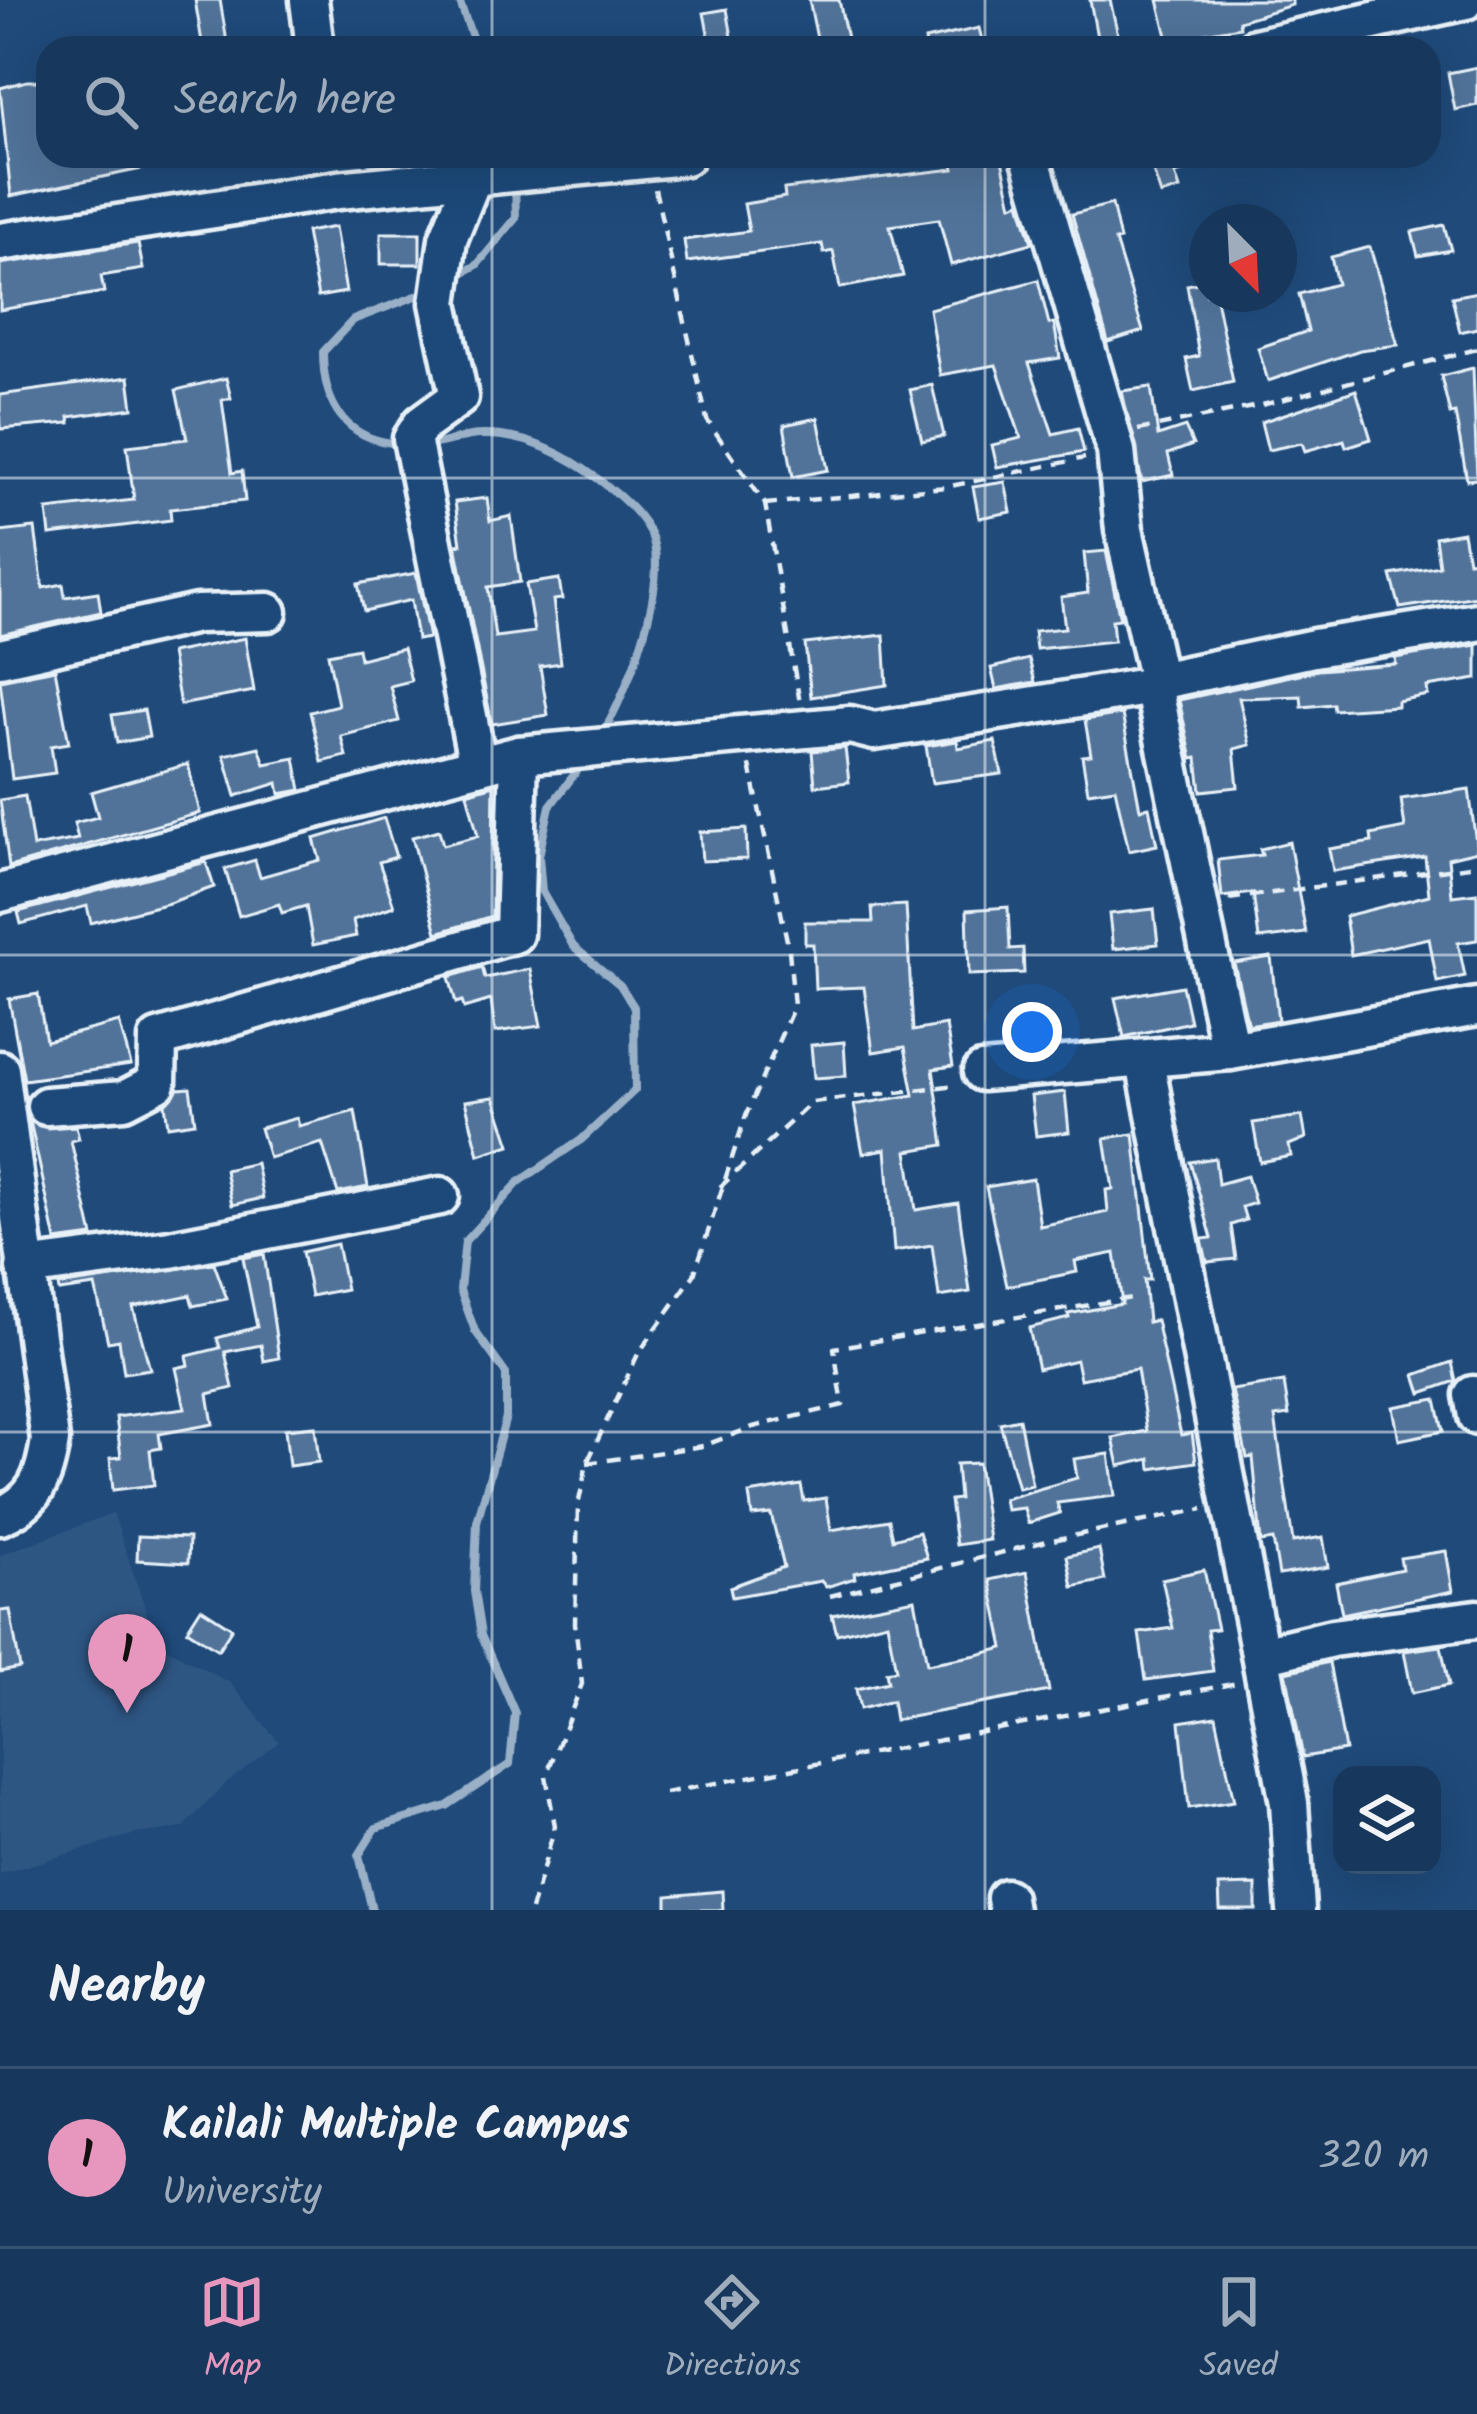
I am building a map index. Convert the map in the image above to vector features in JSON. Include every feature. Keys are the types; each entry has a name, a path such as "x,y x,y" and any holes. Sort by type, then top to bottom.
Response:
{"street":[{"path":"309,0 314,36"},
{"path":"1308,36 1466,0"},
{"path":"0,242 335,173 474,175 553,168"},
{"path":"1033,168 1113,443 1124,530 1230,1051"},
{"path":"474,175 448,239 439,303 459,397 422,424 412,439 478,766"},
{"path":"0,658 197,614 268,612"},
{"path":"0,893 519,755 850,724 874,731 1477,622"},
{"path":"46,1106 124,1100 157,1083 158,1039 514,934 520,871 519,755"},
{"path":"982,1072 1144,1062 1230,1051 1477,1007"},
{"path":"1144,1062 1289,1803 1295,1910"},
{"path":"0,1516 22,1508 46,1474 50,1440 1,1088"},
{"path":"25,1268 170,1249 440,1196"},
{"path":"1264,1666 1332,1638 1477,1619"}],"path":[{"path":"668,168 707,419 765,504 801,706"},
{"path":"765,504 946,488 1477,350"},
{"path":"530,1910 555,1826 546,1776 582,1684 575,1623 578,1506 587,1463 638,1354 694,1275 719,1187 794,1006 789,950 748,754 765,735"},
{"path":"1199,903 1477,865"},
{"path":"719,1187 812,1102 964,1084 982,1072"},
{"path":"587,1463 703,1447 741,1430 843,1405 834,1348 1137,1297"},
{"path":"830,1596 1043,1542 1232,1503"},
{"path":"665,1792 1264,1666"}],"shaded area":[{"path":"113,1513 157,1643 230,1683 279,1742 226,1783 183,1828 135,1834 0,1874 0,1555"}],"building":[{"path":"195,0 220,0 226,36 201,36"},
{"path":"809,0 839,0 846,36 816,36"},
{"path":"1090,0 1110,0 1118,36 1097,36"},
{"path":"1158,0 1292,0 1292,5 1239,21 1240,27 1205,36 1167,36"},
{"path":"727,9 732,36 709,36 704,13"},
{"path":"979,28 981,36 943,36"},
{"path":"1477,67 1477,105 1455,110 1448,73"},
{"path":"36,81 36,168 146,168 11,196 0,88"},
{"path":"1004,168 1012,205 1020,202 1032,243 951,265 939,219 890,226 903,276 840,288 833,251 824,253 822,244 687,262 684,240 749,231 744,204 785,197 784,189 954,169"},
{"path":"1152,168 1197,168 1175,174 1180,189 1161,195"},
{"path":"1112,204 1120,240 1115,241 1143,331 1108,342 1072,214"},
{"path":"1444,225 1451,250 1418,256 1412,232"},
{"path":"335,227 346,292 318,297 306,232"},
{"path":"381,233 420,233 420,264 381,264"},
{"path":"138,243 143,269 101,276 104,292 0,310 0,264"},
{"path":"1370,247 1398,345 1360,350 1268,381 1258,348 1308,331 1299,294 1337,284 1331,257"},
{"path":"1038,280 1049,324 1054,323 1060,358 1029,363 1053,434 1078,428 1084,452 997,467 992,445 1021,438 996,365 940,375 929,309"},
{"path":"1477,292 1477,328 1460,332 1452,297"},
{"path":"1192,312 1219,312 1233,382 1193,391 1186,359 1199,356"},
{"path":"1473,368 1477,479 1467,480 1455,413 1450,414 1441,376"},
{"path":"129,377 133,408 69,417 70,423 0,429 0,395"},
{"path":"226,378 231,398 222,400 232,473 242,471 245,501 170,509 171,520 50,535 47,510 134,500 127,446 187,439 176,390"},
{"path":"932,385 944,436 922,441 910,390"},
{"path":"1151,387 1158,436 1185,427 1193,445 1168,454 1173,475 1142,482 1122,391"},
{"path":"1356,390 1371,439 1346,447 1344,440 1305,451 1302,443 1268,450 1261,422"},
{"path":"818,418 828,470 793,477 784,425"},
{"path":"1005,482 1011,512 979,518 973,487"},
{"path":"487,498 490,521 511,516 520,582 488,587 495,637 534,632 526,584 559,579 562,599 553,600 561,663 540,666 548,715 492,724 456,545 461,544 455,502"},
{"path":"35,528 43,588 63,584 65,597 98,592 101,612 0,635 0,532"},
{"path":"1463,532 1468,561 1477,560 1477,596 1400,608 1391,575 1439,566 1435,537"},
{"path":"1106,551 1120,619 1112,620 1114,641 1036,649 1034,631 1065,628 1061,597 1088,593 1084,553"},
{"path":"416,573 429,638 417,640 411,600 364,611 358,584"},
{"path":"884,635 887,685 811,697 805,644"},
{"path":"245,638 254,691 180,705 171,653"},
{"path":"1477,645 1477,679 1427,687 1428,695 1397,701 1397,706 1334,710 1333,704 1302,707 1301,696 1239,698 1250,745 1234,749 1238,787 1201,791 1197,758 1192,759 1179,700 1318,670 1396,664 1395,658"},
{"path":"358,648 360,659 403,648 411,681 390,686 399,721 341,736 346,756 322,762 310,712 338,705 328,654"},
{"path":"1029,659 1035,682 996,689 991,668"},
{"path":"55,669 69,743 51,746 55,773 12,779 0,680"},
{"path":"144,710 149,737 117,743 112,715"},
{"path":"1122,714 1140,809 1149,807 1157,845 1129,851 1115,788 1088,792 1082,756 1091,755 1085,720"},
{"path":"957,741 958,748 995,741 1002,774 932,783 926,746"},
{"path":"259,747 265,764 295,758 301,790 280,794 278,783 236,796 224,755"},
{"path":"845,748 849,782 815,786 812,751"},
{"path":"188,764 200,813 9,867 0,800 25,796 33,847 78,839 74,823 98,817 91,792"},
{"path":"494,785 492,916 437,933 412,837 439,830 443,845 478,836 467,793"},
{"path":"1469,789 1477,851 1448,858 1452,896 1477,893 1477,940 1458,943 1465,976 1437,982 1429,938 1351,955 1345,916 1429,895 1425,857 1333,871 1329,849 1372,842 1371,835 1405,828 1401,799"},
{"path":"384,818 396,857 379,862 394,906 353,920 356,936 313,945 306,906 282,913 279,904 239,916 225,869 255,860 260,877 320,860 314,839"},
{"path":"746,829 747,859 702,861 700,832"},
{"path":"1289,842 1306,933 1259,939 1253,893 1222,897 1218,860 1262,855 1260,849"},
{"path":"206,862 214,887 169,903 91,923 87,906 21,924 18,912"},
{"path":"906,905 913,1031 946,1025 953,1066 933,1069 944,1145 907,1151 916,1210 958,1203 970,1292 939,1297 932,1245 894,1251 886,1149 863,1153 854,1105 914,1095 905,1047 873,1052 864,987 815,989 813,944 805,944 805,922 873,922 872,907"},
{"path":"1008,907 1010,949 1023,948 1024,973 969,975 967,910"},
{"path":"1154,909 1158,944 1113,949 1109,914"},
{"path":"1271,957 1278,1020 1248,1025 1234,963"},
{"path":"482,967 485,978 530,969 541,1026 495,1032 491,1000 464,1008 462,1001 456,1003 449,977"},
{"path":"1182,986 1190,1022 1124,1037 1115,998"},
{"path":"38,994 46,1041 119,1022 131,1065 24,1080 9,999"},
{"path":"844,1042 846,1076 814,1078 811,1045"},
{"path":"190,1088 195,1122 168,1126 165,1104 178,1089"},
{"path":"1065,1092 1069,1132 1036,1136 1031,1096"},
{"path":"494,1097 510,1145 479,1155 465,1101"},
{"path":"355,1111 368,1187 338,1193 322,1143 269,1158 260,1128 297,1118 299,1126"},
{"path":"1302,1116 1306,1138 1289,1145 1291,1156 1260,1162 1253,1123"},
{"path":"30,1121 47,1128 76,1126 79,1139 71,1141 93,1236 56,1241"},
{"path":"1134,1134 1150,1280 1144,1280 1148,1322 1156,1320 1181,1435 1192,1433 1196,1462 1151,1469 1150,1459 1119,1466 1113,1438 1147,1431 1137,1369 1080,1379 1076,1360 1038,1369 1029,1328 1069,1318 1068,1314 1122,1304 1115,1253 1075,1261 1077,1272 1007,1286 986,1187 1033,1179 1040,1226 1108,1212 1106,1190 1113,1189 1105,1138"},
{"path":"1215,1158 1218,1184 1247,1176 1255,1203 1242,1207 1246,1220 1231,1225 1236,1259 1207,1262 1202,1239 1212,1238 1190,1162"},
{"path":"256,1163 263,1198 232,1205 225,1170"},
{"path":"337,1244 346,1289 311,1296 302,1252"},
{"path":"264,1254 279,1358 264,1361 261,1345 225,1352 233,1388 208,1394 213,1424 159,1434 161,1448 150,1450 154,1485 113,1490 110,1458 121,1457 116,1417 185,1408 176,1368 189,1365 187,1356 220,1348 217,1338 257,1327 243,1258"},
{"path":"214,1263 227,1299 193,1306 190,1295 133,1307 150,1369 124,1373 119,1340 108,1342 95,1286 59,1291 58,1286"},
{"path":"1452,1362 1456,1381 1421,1393 1415,1375"},
{"path":"1284,1382 1289,1415 1275,1417 1293,1542 1323,1537 1328,1567 1279,1575 1273,1540 1261,1542 1253,1457 1247,1458 1232,1390"},
{"path":"1436,1399 1443,1431 1399,1440 1393,1407"},
{"path":"1019,1419 1032,1485 1018,1488 1000,1423"},
{"path":"315,1426 319,1462 289,1466 285,1429"},
{"path":"1109,1454 1115,1496 1057,1503 1060,1513 1028,1523 1024,1508 1006,1510 1004,1499 1077,1478 1074,1459"},
{"path":"978,1463 989,1540 956,1545 950,1500 959,1499 956,1464"},
{"path":"801,1485 804,1501 826,1498 831,1530 889,1520 893,1539 919,1532 927,1558 854,1573 855,1578 826,1587 821,1581 732,1597 730,1587 784,1567 771,1514 752,1516 749,1494"},
{"path":"138,1536 189,1538 188,1563 137,1560"},
{"path":"1099,1549 1105,1580 1073,1587 1067,1556"},
{"path":"1446,1551 1453,1591 1342,1614 1336,1583 1402,1569 1400,1558"},
{"path":"1204,1570 1217,1629 1207,1630 1213,1671 1146,1680 1139,1633 1173,1628 1162,1579"},
{"path":"1027,1572 1049,1691 895,1720 892,1701 860,1709 856,1689 888,1682 886,1672 896,1670 887,1622 837,1634 832,1615 915,1599 927,1664 977,1655 1004,1648 990,1580"},
{"path":"201,1608 232,1628 218,1650 187,1630"},
{"path":"10,1610 20,1668 0,1672 0,1611"},
{"path":"1441,1646 1449,1685 1412,1693 1404,1651"},
{"path":"1329,1662 1345,1750 1303,1757 1286,1672"},
{"path":"1216,1716 1234,1801 1189,1808 1180,1722"},
{"path":"1256,1885 1256,1910 1220,1910 1219,1886"},
{"path":"722,1891 723,1910 667,1910 667,1896"}],"waterway":[{"path":"459,0 472,36"},
{"path":"455,277 477,265 516,218 515,181"},
{"path":"400,444 365,435 341,416 327,388 323,352 353,320 432,290"},
{"path":"427,445 481,435 536,444 593,475 644,523 655,553 651,606 634,665 602,734"},
{"path":"372,1910 359,1855 376,1828 447,1806 510,1764 515,1713 481,1635 474,1591 477,1522 506,1417 506,1374 475,1331 460,1290 465,1241 519,1182 581,1140 635,1090 634,1007 620,985 573,946 542,892 539,856 550,806 584,762"}],"place":[{"name":"Kailali Multiple Campus","path":"127,1713"}]}
